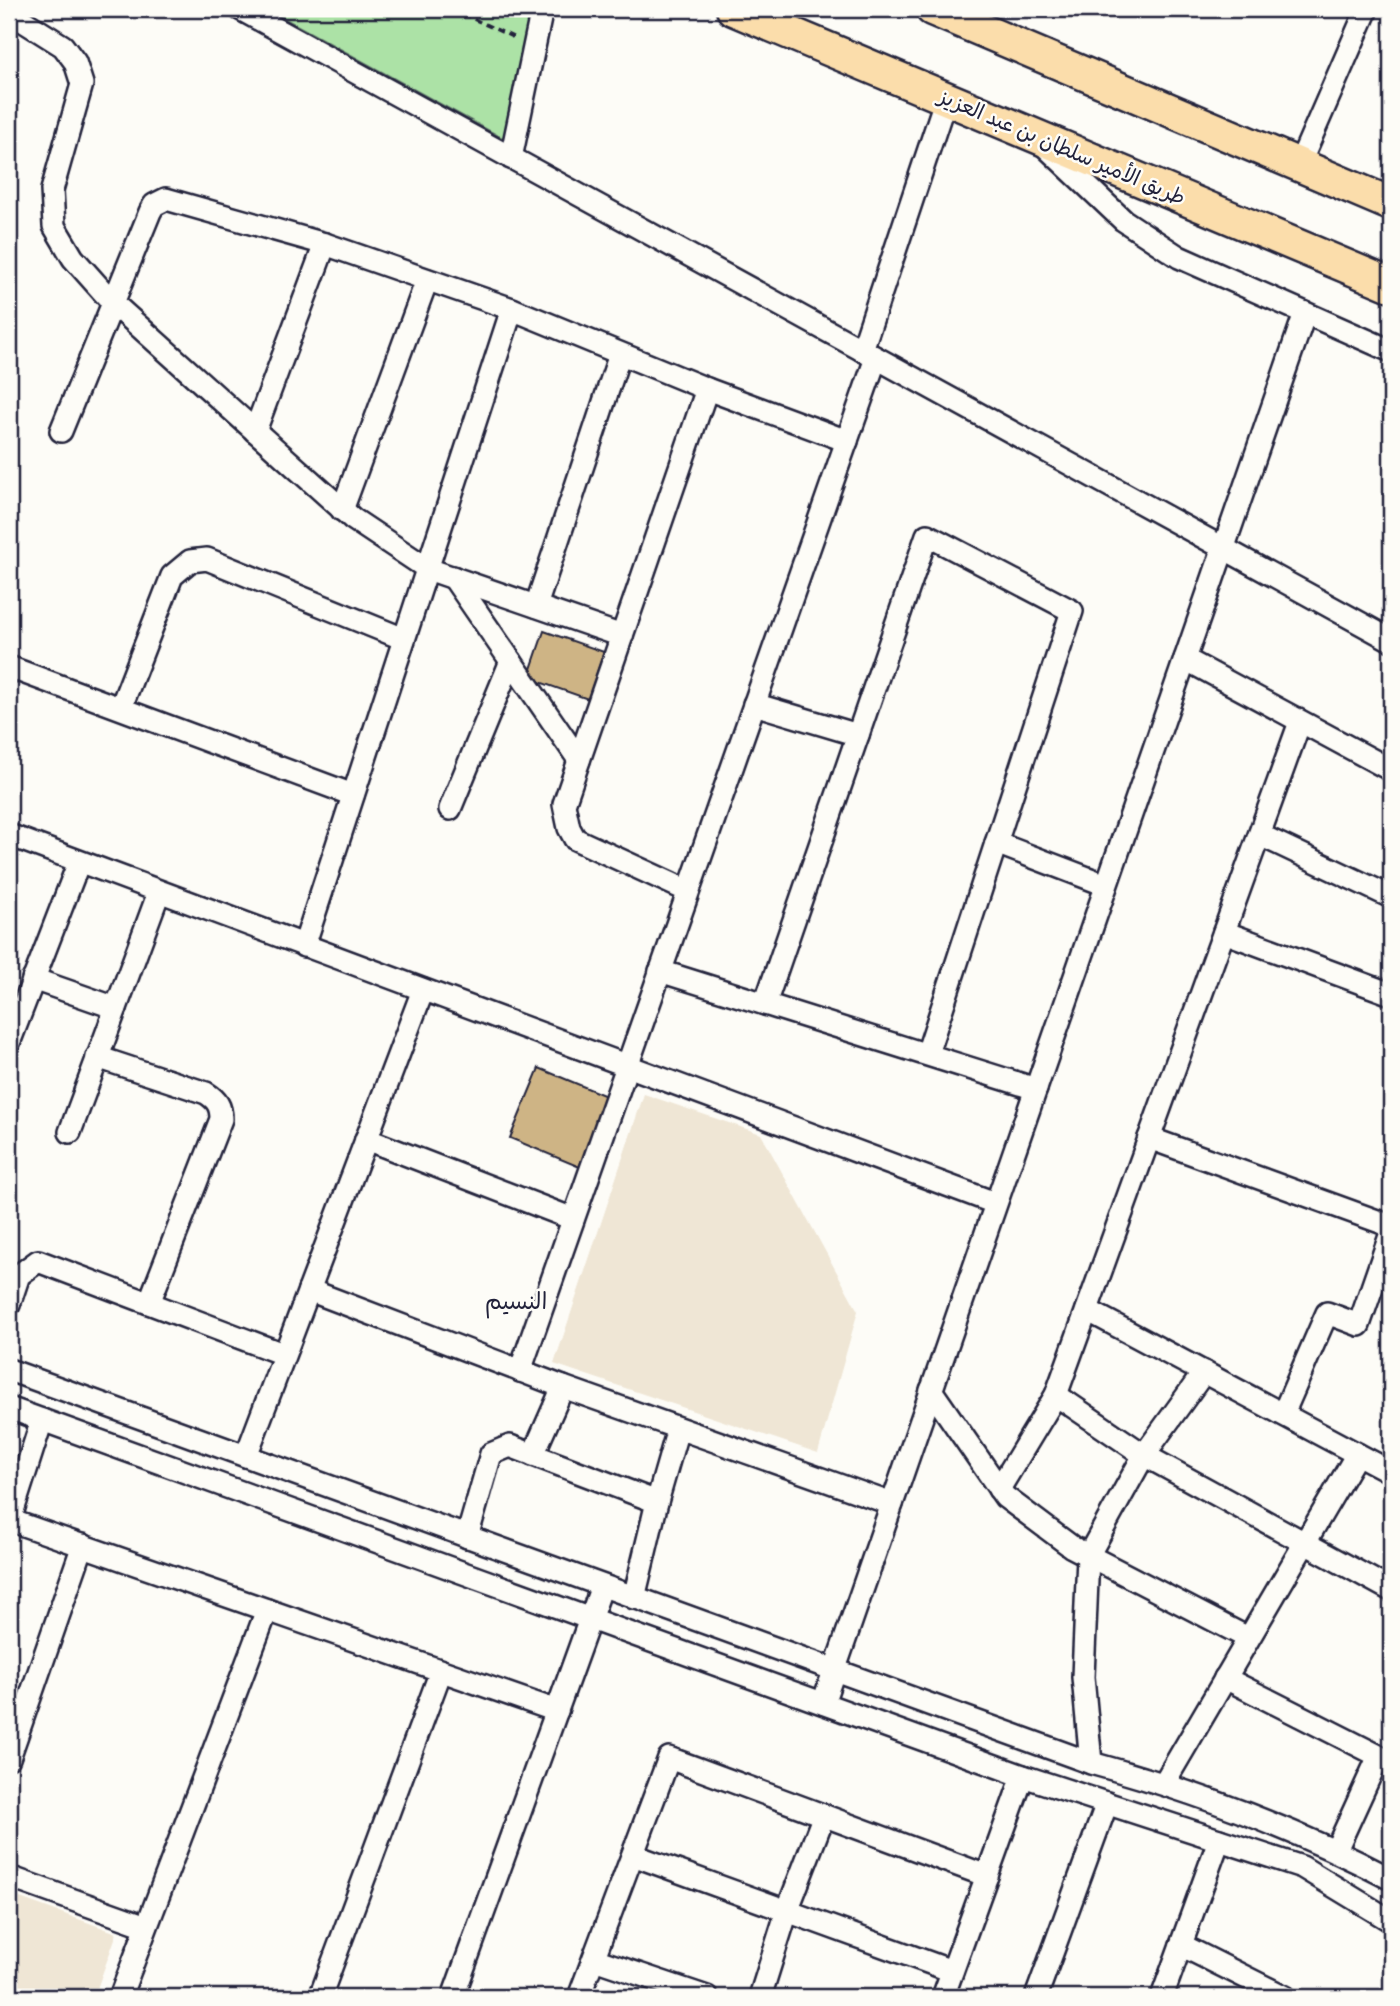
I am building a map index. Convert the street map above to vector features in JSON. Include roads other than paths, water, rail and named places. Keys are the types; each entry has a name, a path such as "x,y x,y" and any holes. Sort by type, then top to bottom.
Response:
{"highway":[{"name":"طريق الأمير سلطان بن عبد العزيز","path":"733,9 1391,285"},
{"path":"932,9 1391,204"}],"street":[{"path":"240,9 1391,640"},
{"path":"511,158 542,9"},
{"path":"1299,165 1367,9"},
{"path":"10,17 63,46 75,62 82,84 52,190 54,226 73,258 113,303 353,519 428,569 622,636"},
{"path":"520,1371 847,441 869,354 946,98"},
{"path":"1035,135 1123,220 1179,257 1391,351"},
{"path":"61,430 150,212 154,205 166,199 325,244 512,309 707,389 847,441"},
{"path":"255,431 325,244"},
{"path":"342,509 427,280"},
{"path":"304,946 512,309"},
{"path":"823,1703 1305,313"},
{"path":"536,606 620,354"},
{"path":"688,891 575,839 569,828 564,804 707,389"},
{"path":"765,1004 927,535 1072,611 927,1054"},
{"path":"121,707 172,576 190,561 207,559 404,639"},
{"path":"453,578 579,760"},
{"path":"1185,659 1391,770"},
{"path":"450,809 511,661"},
{"path":"9,667 353,795"},
{"path":"754,704 858,735"},
{"path":"999,1489 1056,1395 1300,722"},
{"path":"9,835 995,1203"},
{"path":"1259,835 1391,897"},
{"path":"996,843 1107,885"},
{"path":"9,1043 79,862"},
{"path":"70,1132 159,891"},
{"path":"1224,932 1391,994"},
{"path":"660,971 1035,1089"},
{"path":"33,979 116,1008"},
{"path":"246,1456 423,990"},
{"path":"97,1057 206,1093 216,1099 221,1109 221,1119 149,1303"},
{"path":"1149,1138 1391,1226"},
{"path":"366,1139 573,1219"},
{"path":"1283,1414 1327,1313 1360,1325 1391,1233"},
{"path":"9,1305 19,1275 37,1261 283,1354"},
{"path":"309,1290 563,1387 892,1504"},
{"path":"1087,1310 1391,1472"},
{"path":"9,1370 1091,1763 1164,1783 1336,1850 1391,1879"},
{"path":"1091,1763 1083,1677 1088,1556 1144,1455 1204,1372"},
{"path":"533,1455 563,1387"},
{"path":"931,1390 1004,1497 1072,1547 1248,1638"},
{"path":"1056,1395 1144,1455 1391,1590"},
{"path":"9,1408 1023,1776 1303,1867 1391,1921"},
{"path":"42,1420 10,1520 556,1711"},
{"path":"634,1598 678,1429"},
{"path":"467,1537 491,1454 509,1446 657,1502"},
{"path":"1164,1783 1357,1454"},
{"path":"9,1758 83,1545"},
{"path":"453,1997 602,1586"},
{"path":"120,1997 267,1610"},
{"path":"320,1997 442,1671"},
{"path":"1225,1678 1385,1749 1336,1850"},
{"path":"579,1997 669,1758 987,1876"},
{"path":"943,1997 1023,1776"},
{"path":"1037,1997 1107,1803"},
{"path":"760,1997 787,1911 824,1815"},
{"path":"1162,1997 1219,1840"},
{"path":"633,1855 952,1971"},
{"path":"9,1877 146,1926"},
{"path":"1181,1945 1281,1996"},
{"path":"594,1959 707,1997"}],"district":[{"name":"النسيم","path":"516,1301"}]}
